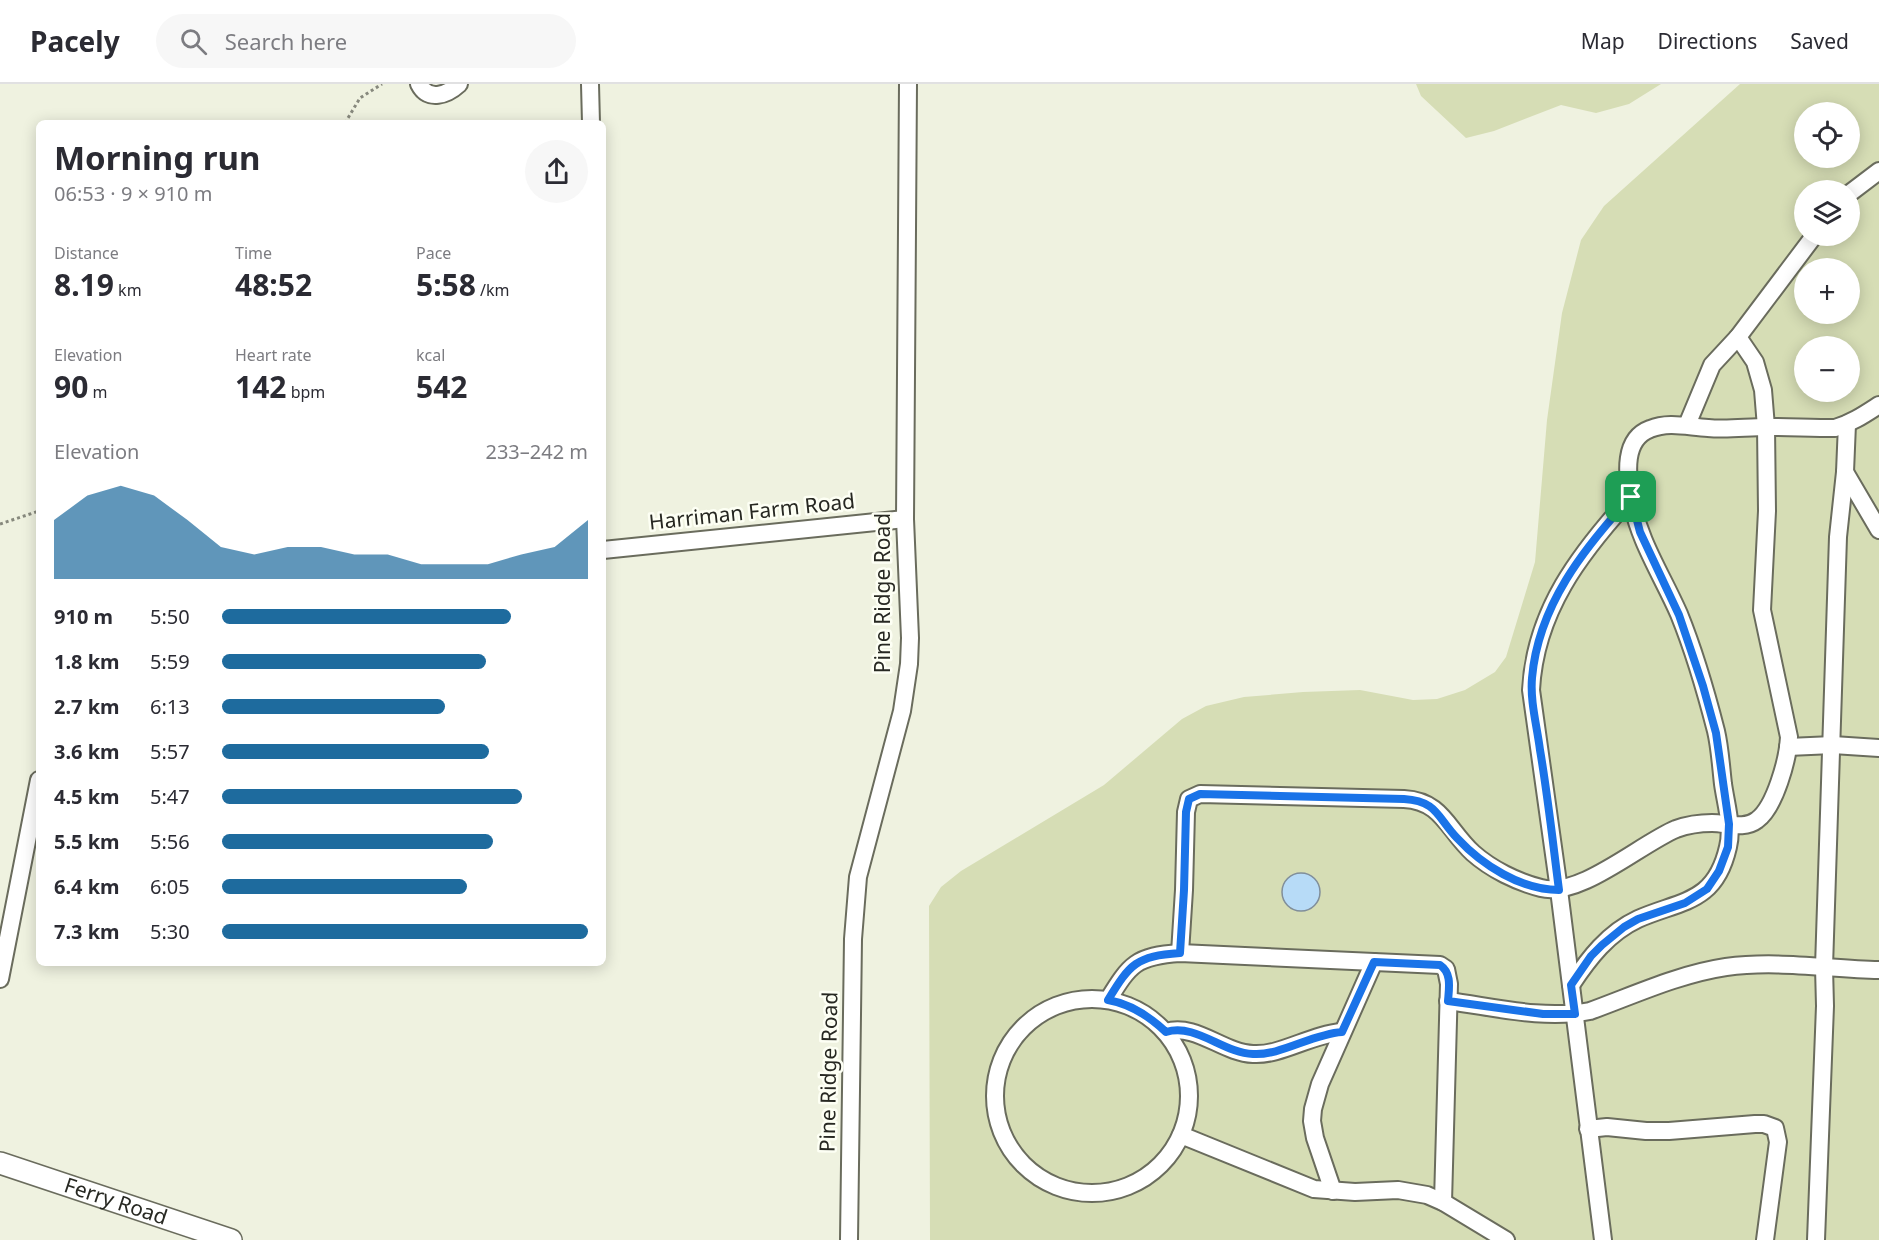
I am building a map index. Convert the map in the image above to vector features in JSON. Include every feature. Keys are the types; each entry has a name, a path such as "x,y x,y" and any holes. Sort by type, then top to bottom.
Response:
{"main road":[{"name":"Ferry Road","path":"0,1163 231,1240"}],"street":[{"path":"419,84 427,93 434,95 450,92 459,84"},
{"path":"590,84 591,120"},
{"name":"Pine Ridge Road","path":"849,1240 854,913 858,877 900,721 909,664 905,519 908,84"},
{"path":"1860,185 1879,171"},
{"path":"1687,425 1712,365 1738,337 1806,246"},
{"path":"1180,953 1186,812 1189,799 1200,794 1404,799 1424,802 1438,812 1456,836 1486,864 1524,883 1549,890 1559,890 1589,879 1674,830 1694,824 1744,826 1760,817 1775,793 1788,747 1787,724 1762,610 1767,511 1766,427 1759,372 1738,337"},
{"path":"1571,985 1591,956 1618,931 1638,919 1685,903 1707,889 1719,871 1728,847 1729,824 1716,733 1703,686 1679,615 1640,532 1631,497 1628,476 1629,453 1635,440 1651,428 1671,425 1708,428 1834,428 1871,412 1879,405"},
{"path":"1816,1240 1838,537 1845,472 1847,424"},
{"path":"1845,472 1879,530"},
{"path":"1603,1240 1559,890 1531,699 1534,662 1546,621 1560,588 1586,551 1631,497"},
{"name":"Harriman Farm Road","path":"606,550 905,519"},
{"path":"1788,747 1833,745 1879,748"},
{"path":"0,979 36,795"},
{"path":"1108,1000 1122,976 1137,962 1161,955 1180,953 1440,965 1446,969 1448,975 1443,1202"},
{"path":"1333,1191 1315,1138 1312,1121 1320,1084 1374,962"},
{"path":"1448,1001 1543,1014 1575,1014 1590,1011 1706,971 1756,965 1879,970"},
{"path":"1085,999 1108,1000 1131,1006 1145,1014 1166,1032 1177,1048 1187,1077 1188,1108 1181,1135 1171,1152 1149,1174 1122,1189 1091,1193 1060,1188 1032,1173 1011,1151 1003,1137 994,1107 994,1091 1001,1060 1017,1034 1040,1013 1054,1006 1085,999"},
{"path":"1166,1032 1182,1030 1252,1054 1276,1051 1313,1037 1342,1032"},
{"path":"1588,1129 1607,1127 1669,1131 1755,1124 1775,1128 1778,1142 1765,1240"},
{"path":"1181,1135 1314,1190 1404,1191 1427,1195 1443,1202 1506,1240"}],"path":[{"path":"347,120 360,98 382,84"},
{"path":"0,524 36,512"}],"green space":[{"path":"1416,84 1661,84 1629,104 1596,113 1561,105 1494,131 1466,138 1421,96"},
{"path":"1740,84 1879,84 1879,1240 930,1240 929,906 941,887 961,871 1104,785 1182,719 1206,706 1244,697 1360,690 1413,700 1437,699 1465,690 1495,672 1506,657 1535,562 1547,420 1562,313 1581,240 1604,206"}],"building":[{"path":"1301,873 1314,879 1320,892 1314,905 1301,911 1288,905 1282,892 1288,879"}],"route":[{"path":"1631,497 1646,548 1679,615 1716,733 1730,837 1719,871 1707,889 1685,903 1638,919 1602,945 1591,956 1571,985 1575,1014 1543,1014 1448,1001 1448,975 1446,969 1440,965 1374,962 1342,1032 1313,1037 1264,1054 1252,1054 1182,1030 1166,1032 1145,1014 1131,1006 1108,1000 1122,976 1137,962 1146,958 1180,953 1186,812 1189,799 1200,794 1404,799 1424,802 1438,812 1456,836 1486,864 1524,883 1549,890 1559,890 1531,699 1534,662 1546,621 1560,588 1611,518 1631,497"}]}
